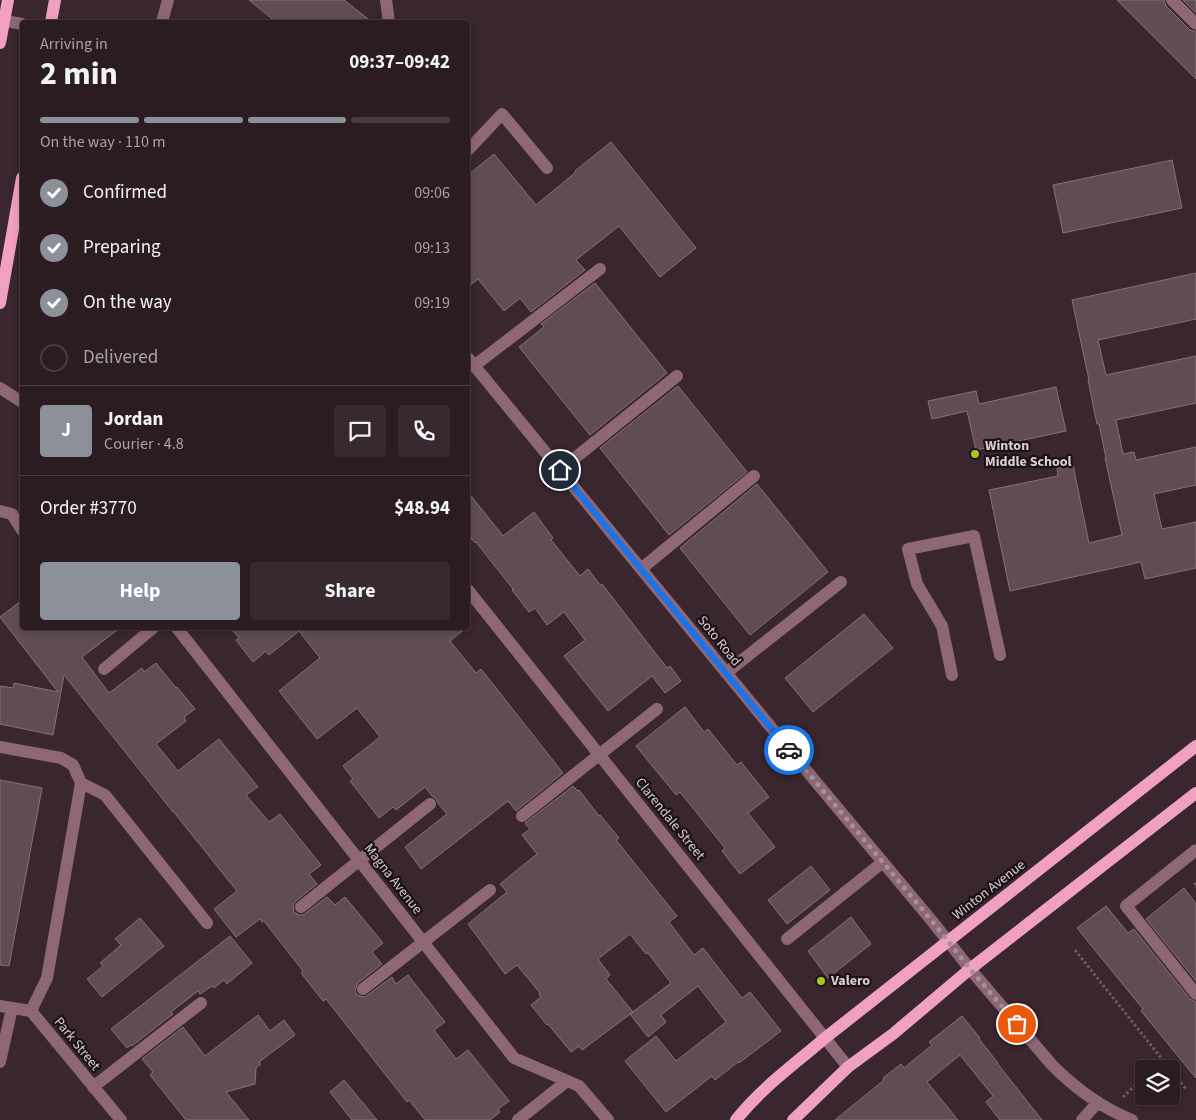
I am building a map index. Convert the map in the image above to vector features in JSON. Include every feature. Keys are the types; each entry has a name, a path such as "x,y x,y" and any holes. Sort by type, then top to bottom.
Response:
{"main road":[{"path":"0,43 2,20 8,0"},
{"path":"51,20 56,0"},
{"path":"0,303 20,189"},
{"name":"Winton Avenue","path":"736,1120 772,1082 825,1038 1196,746"},
{"path":"793,1120 848,1067 893,1034 970,969 1196,793"}],"street":[{"path":"163,20 168,0"},
{"path":"386,0 389,20"},
{"path":"1172,0 1196,24"},
{"path":"2,20 20,24"},
{"path":"470,148 502,114 547,168"},
{"path":"471,362 600,270"},
{"name":"Soto Road","path":"471,362 970,969 1052,1065 1086,1095 1110,1110 1132,1120"},
{"path":"560,470 677,376"},
{"path":"0,388 20,401"},
{"path":"641,569 754,476"},
{"path":"0,511 12,514 20,527"},
{"path":"952,675 942,626 917,584 908,550 974,536 1000,655"},
{"path":"726,673 841,582"},
{"name":"Clarendale Street","path":"470,593 848,1067"},
{"path":"104,669 151,630"},
{"name":"Magna Avenue","path":"179,630 514,1058 579,1086 608,1120"},
{"path":"522,816 657,709"},
{"path":"0,747 61,758 73,765 81,783 47,978 31,1011 6,1007 0,1062"},
{"path":"81,783 105,795 207,923"},
{"path":"301,907 430,804"},
{"path":"1196,850 1126,906 1196,994"},
{"path":"787,939 882,862"},
{"path":"363,989 490,890"},
{"path":"93,1086 201,1003"},
{"name":"Park Street","path":"31,1011 121,1120"},
{"path":"518,1120 568,1081"},
{"path":"1082,1120 1098,1102"}],"path":[{"path":"1196,883 1194,885 1196,887"},
{"path":"1075,950 1162,1059"},
{"path":"1180,1082 1187,1090"},
{"path":"1110,1110 1135,1086"}],"building":[{"path":"249,0 344,0 369,20 274,20"},
{"path":"1117,0 1164,0 1166,6 1190,30 1196,32 1196,79"},
{"path":"1183,0 1196,0 1196,13"},
{"path":"611,142 696,248 660,277 619,226 576,260 585,270 531,312 520,298 504,311 478,279 470,285 470,173 494,154 536,205"},
{"path":"1172,160 1182,208 1063,233 1053,185"},
{"path":"1196,273 1196,319 1098,340 1106,375 1196,356 1196,403 1116,420 1123,454 1134,452 1136,460 1196,447 1196,485 1154,494 1162,529 1196,522 1196,568 1145,579 1141,562 1010,591 989,490 1058,476 1057,468 1073,465 1089,543 1122,535 1072,300"},
{"path":"595,283 667,373 590,435 519,347 544,327 541,324"},
{"path":"678,386 747,472 669,535 600,448"},
{"path":"1056,387 1066,431 976,450 967,411 932,419 928,401 976,391 979,404"},
{"path":"757,484 828,572 750,635 680,548"},
{"path":"470,495 503,536 534,512 553,538 551,540 580,576 588,569 601,586 602,584 667,668 670,666 681,681 665,693 652,676 608,711 564,656 585,640 564,612 547,625 535,608 529,612 513,589 470,537"},
{"path":"20,602 20,630 117,630 82,657 109,693 142,668 144,672 156,663 195,709 184,717 186,721 156,744 178,771 219,739 258,787 246,795 269,822 280,814 321,865 309,874 317,884 296,901 293,905 294,912 303,915 327,897 335,905 345,897 383,943 372,952 382,964 358,983 355,990 356,994 365,997 392,977 396,984 408,975 445,1022 434,1030 456,1059 468,1050 509,1101 498,1109 500,1112 490,1120 425,1120 409,1100 407,1102 326,999 323,1001 301,973 303,971 264,921 262,922 260,919 236,937 214,909 237,891 64,675 53,735 0,724 0,686 13,688 14,683 58,692 0,617"},
{"path":"864,614 893,648 813,712 785,678"},
{"path":"233,630 464,630 450,641 476,673 481,669 563,773 516,811 508,801 421,869 405,847 447,814 436,799 425,787 396,810 393,807 379,818 350,781 353,779 343,766 380,737 357,708 317,739 279,691 320,658 299,631 269,655 266,651 253,662 236,640 239,638"},
{"path":"685,707 704,732 708,729 737,765 741,762 769,797 748,813 775,847 740,874 722,851 725,848 680,792 676,795 636,746"},
{"path":"0,780 42,788 9,966 0,965"},
{"path":"573,786 579,790 619,838 616,840 677,916 669,922 694,955 703,948 742,998 750,992 781,1031 715,1080 712,1076 666,1112 625,1061 656,1036 676,1061 726,1022 698,986 661,1015 666,1022 648,1037 630,1014 582,1050 579,1046 571,1052 531,1005 541,997 540,993 517,965 505,974 468,924 507,892 500,884 537,854 522,835 530,829 525,823","holes":["630,934 646,954 648,953 671,983 633,1012 606,979 610,975 598,959"]},
{"path":"811,866 830,890 787,924 768,900"},
{"path":"1184,888 1196,904 1196,981 1146,919"},
{"path":"1106,906 1128,933 1134,929 1190,999 1196,1002 1196,1078 1077,928"},
{"path":"851,917 871,944 828,978 808,951"},
{"path":"140,918 164,946 102,997 87,979 103,966 100,963 121,945 115,939"},
{"path":"230,936 252,963 227,984 224,980 214,988 212,986 200,994 198,991 171,1012 173,1014 127,1048 111,1029"},
{"path":"258,1015 270,1031 284,1020 295,1035 259,1062 261,1064 256,1068 255,1084 226,1092 249,1120 186,1120 150,1075 153,1072 142,1059 183,1027 205,1056"},
{"path":"962,1016 1042,1120 1000,1120 986,1102 993,1096 960,1055 927,1082 958,1120 835,1120 901,1064 904,1068 932,1045 929,1042"},
{"path":"344,1080 377,1120 352,1120 330,1092"}],"way so far":[{"path":"789,750 1017,1024"}],"place":[{"name":"Winton Middle School","path":"975,454"},
{"name":"Valero","path":"821,981"}],"route":[{"path":"560,470 789,750"}]}
